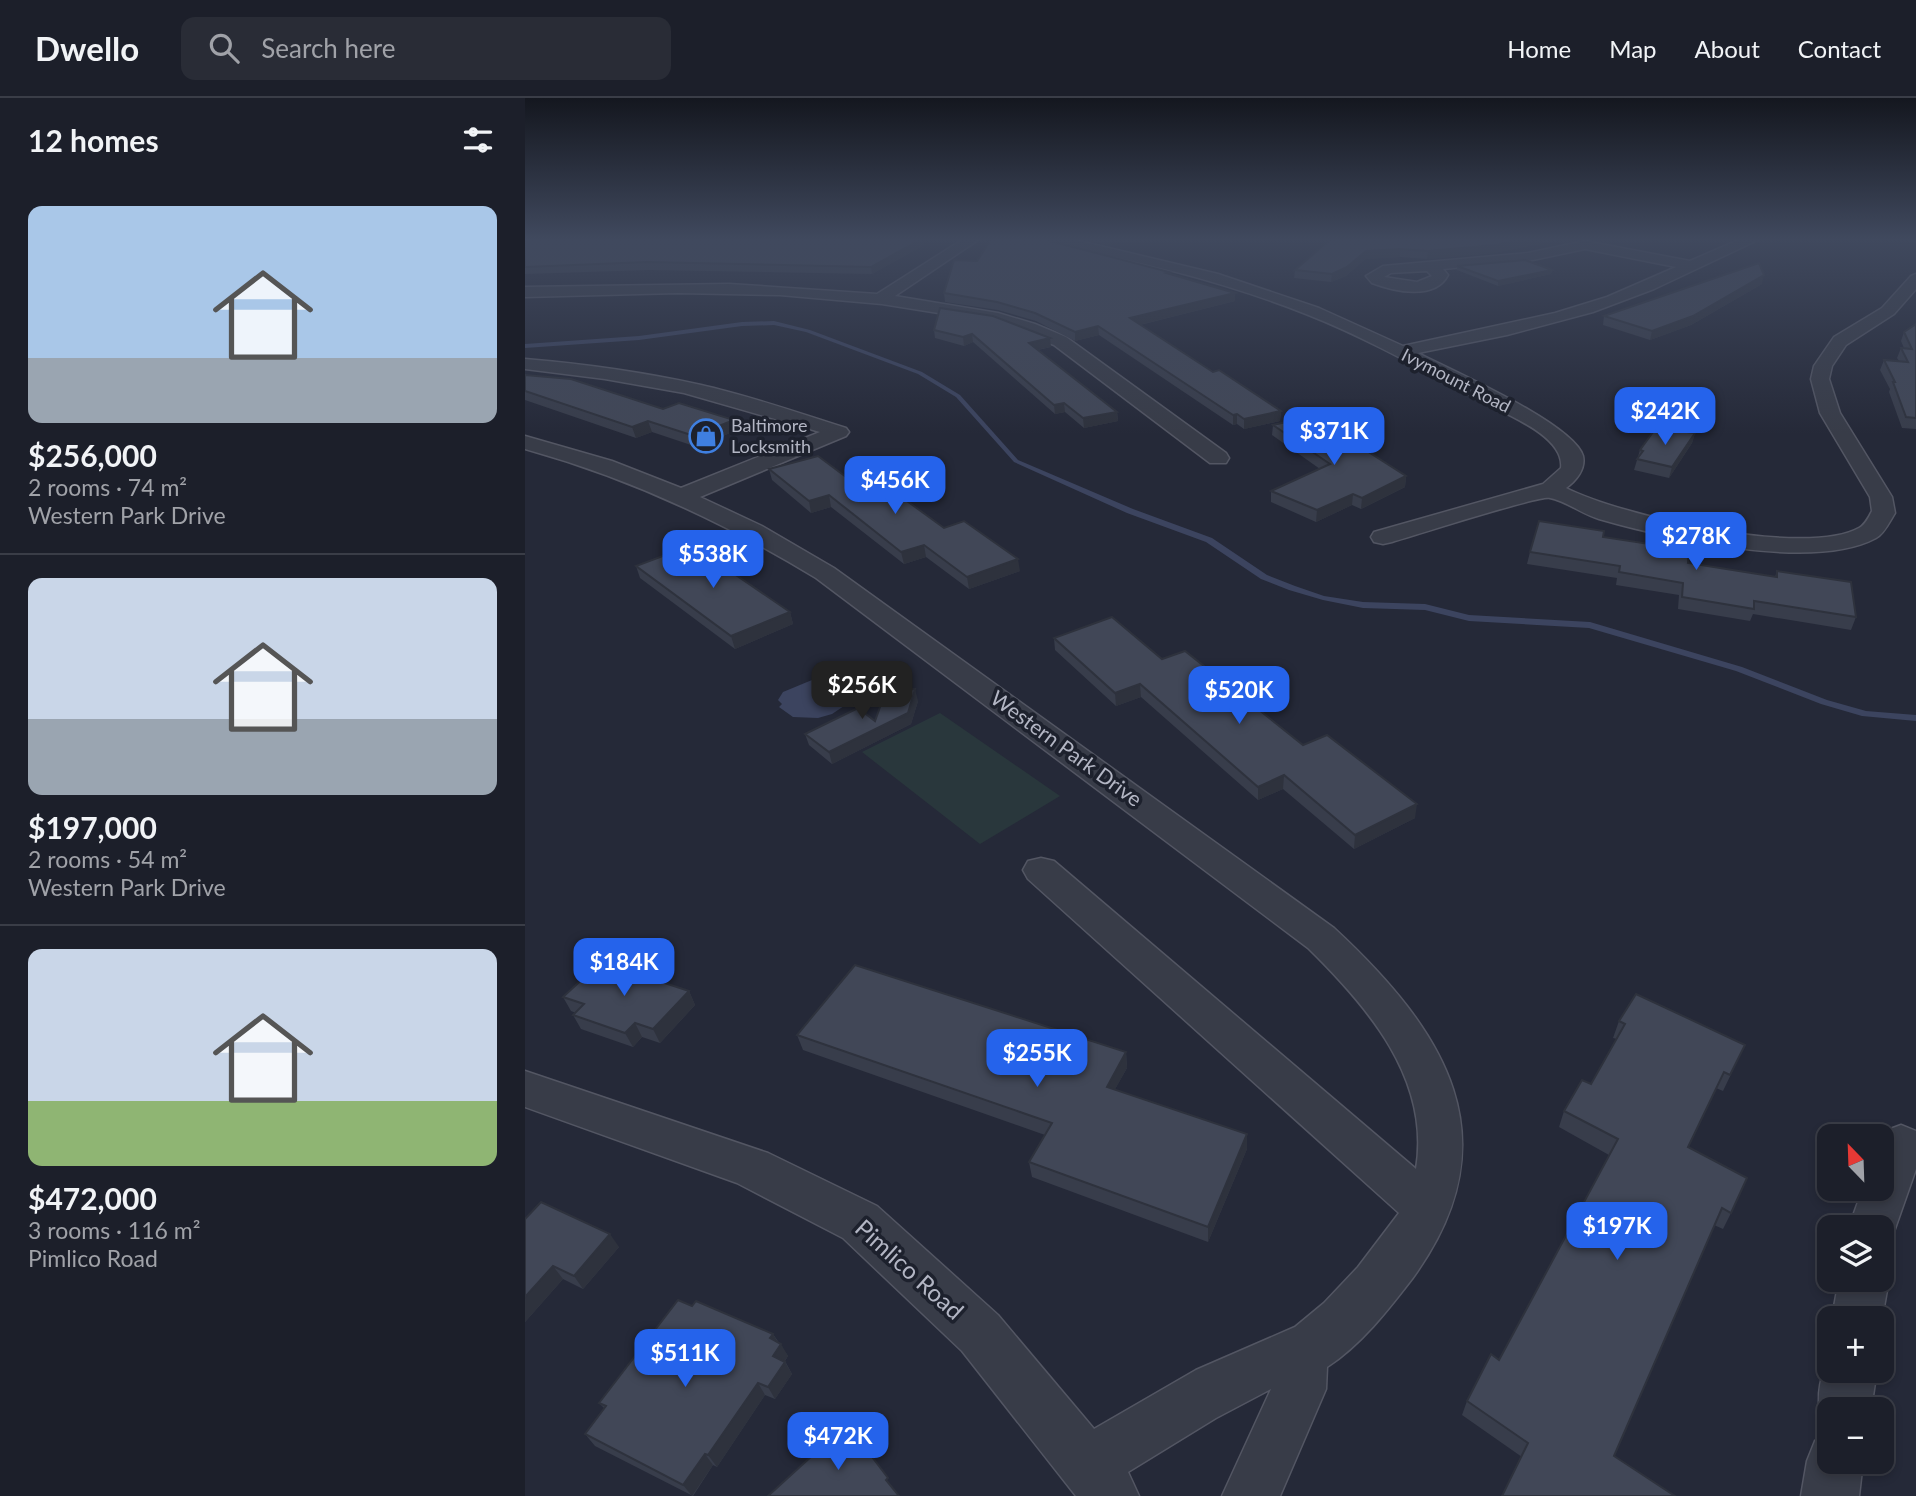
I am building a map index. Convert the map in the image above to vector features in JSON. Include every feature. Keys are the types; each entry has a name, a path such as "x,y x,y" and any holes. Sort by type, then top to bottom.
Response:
{"street":[{"path":"912,303 1001,318 1041,331 1075,351 1218,458"},
{"name":"Ivymount Road","path":"1290,303 1399,352 1554,432 1568,446 1573,459 1572,470 1566,480 1551,489"},
{"path":"1399,352 1571,313 1599,303"},
{"path":"1383,537 1551,489 1581,505 1607,514 1660,528 1715,537 1812,545 1845,542 1866,535 1878,524 1884,512 1881,497 1831,413 1821,379 1823,366 1840,341 1888,311 1895,303"},
{"path":"525,364 622,375 687,387 839,432 671,491"},
{"path":"671,491 815,425"},
{"name":"Western Park Drive","path":"525,442 580,456 671,491 779,544 825,573 1289,912 1339,955 1397,1021 1423,1068 1438,1117 1441,1159 1427,1208 1397,1262 1349,1313 1302,1353 1278,1359 1235,1378 1175,1410 1099,1480"},
{"path":"1041,870 1427,1208"},
{"name":"Pimlico Road","path":"525,1089 752,1168 860,1222 980,1333 1099,1480"},
{"path":"1877,1215 1901,1145"},
{"path":"1251,1496 1299,1389 1302,1353"},
{"path":"1830,1496 1833,1474"}],"shaded area":[{"path":"940,713 1060,796 980,844 862,752"}],"water":[{"path":"842,669 839,679 857,691 853,700 832,714 818,718 793,717 779,707 782,704 778,700 783,692 812,680 816,670"}],"building":[{"path":"1001,303 1192,303 1130,318 1213,372 1219,370 1281,411 1244,419 1237,414 1233,415 1098,326 1075,332 1035,313"},
{"path":"1641,303 1715,303 1693,316 1652,331 1604,316"},
{"path":"940,308 993,316 1050,338 1029,343 1117,412 1083,418 1064,403 1054,405 972,334 963,337 934,330"},
{"path":"1916,324 1916,418 1906,417 1895,382 1884,360 1908,362 1901,348 1912,349 1904,332"},
{"path":"525,375 571,379 663,409 679,403 734,420 694,436 648,421 632,427 525,391"},
{"path":"1312,416 1406,476 1362,498 1353,494 1317,510 1271,491 1330,464 1273,425"},
{"path":"1656,428 1695,433 1672,467 1637,459 1643,451 1640,450"},
{"path":"818,456 850,480 870,474 944,528 964,521 1018,559 967,577 924,545 901,552 829,495 809,501 769,469"},
{"path":"1539,521 1604,531 1603,537 1689,550 1688,563 1777,577 1777,571 1851,582 1856,617 1754,601 1754,609 1682,597 1683,583 1619,572 1620,566 1530,552"},
{"path":"692,545 790,612 731,636 636,566"},
{"path":"1112,617 1162,659 1185,651 1303,745 1327,735 1417,804 1355,835 1284,775 1258,787 1140,684 1115,693 1054,638"},
{"path":"915,689 908,713 829,752 805,734 858,708 875,721 886,690"},
{"path":"601,962 689,991 653,1029 635,1023 625,1033 573,1015 584,1004 563,997"},
{"path":"855,965 1126,1052 1107,1087 1247,1134 1208,1227 1029,1162 1052,1123 797,1035"},
{"path":"1636,994 1745,1045 1730,1075 1724,1072 1688,1147 1747,1178 1731,1213 1722,1208 1614,1456 1675,1496 1502,1496 1528,1443 1467,1401 1491,1354 1499,1360 1618,1139 1564,1111 1582,1080 1591,1084 1625,1024 1619,1021"},
{"path":"541,1202 610,1234 574,1276 553,1266 525,1297 525,1219"},
{"path":"678,1300 692,1306 696,1301 773,1334 770,1338 781,1344 773,1356 785,1362 768,1387 758,1383 708,1455 705,1454 683,1485 585,1434 606,1406 599,1403"},
{"path":"847,1424 899,1496 768,1496"}],"waterway":[{"path":"525,346 639,338 742,324 774,323 808,331 920,373 958,396 1016,461 1130,511 1209,540 1264,577 1292,588 1323,598 1363,605 1425,607 1469,618 1590,625 1739,669 1824,702 1865,714 1916,718"}],"place":[{"name":"Baltimore Locksmith","path":"706,436"}]}
